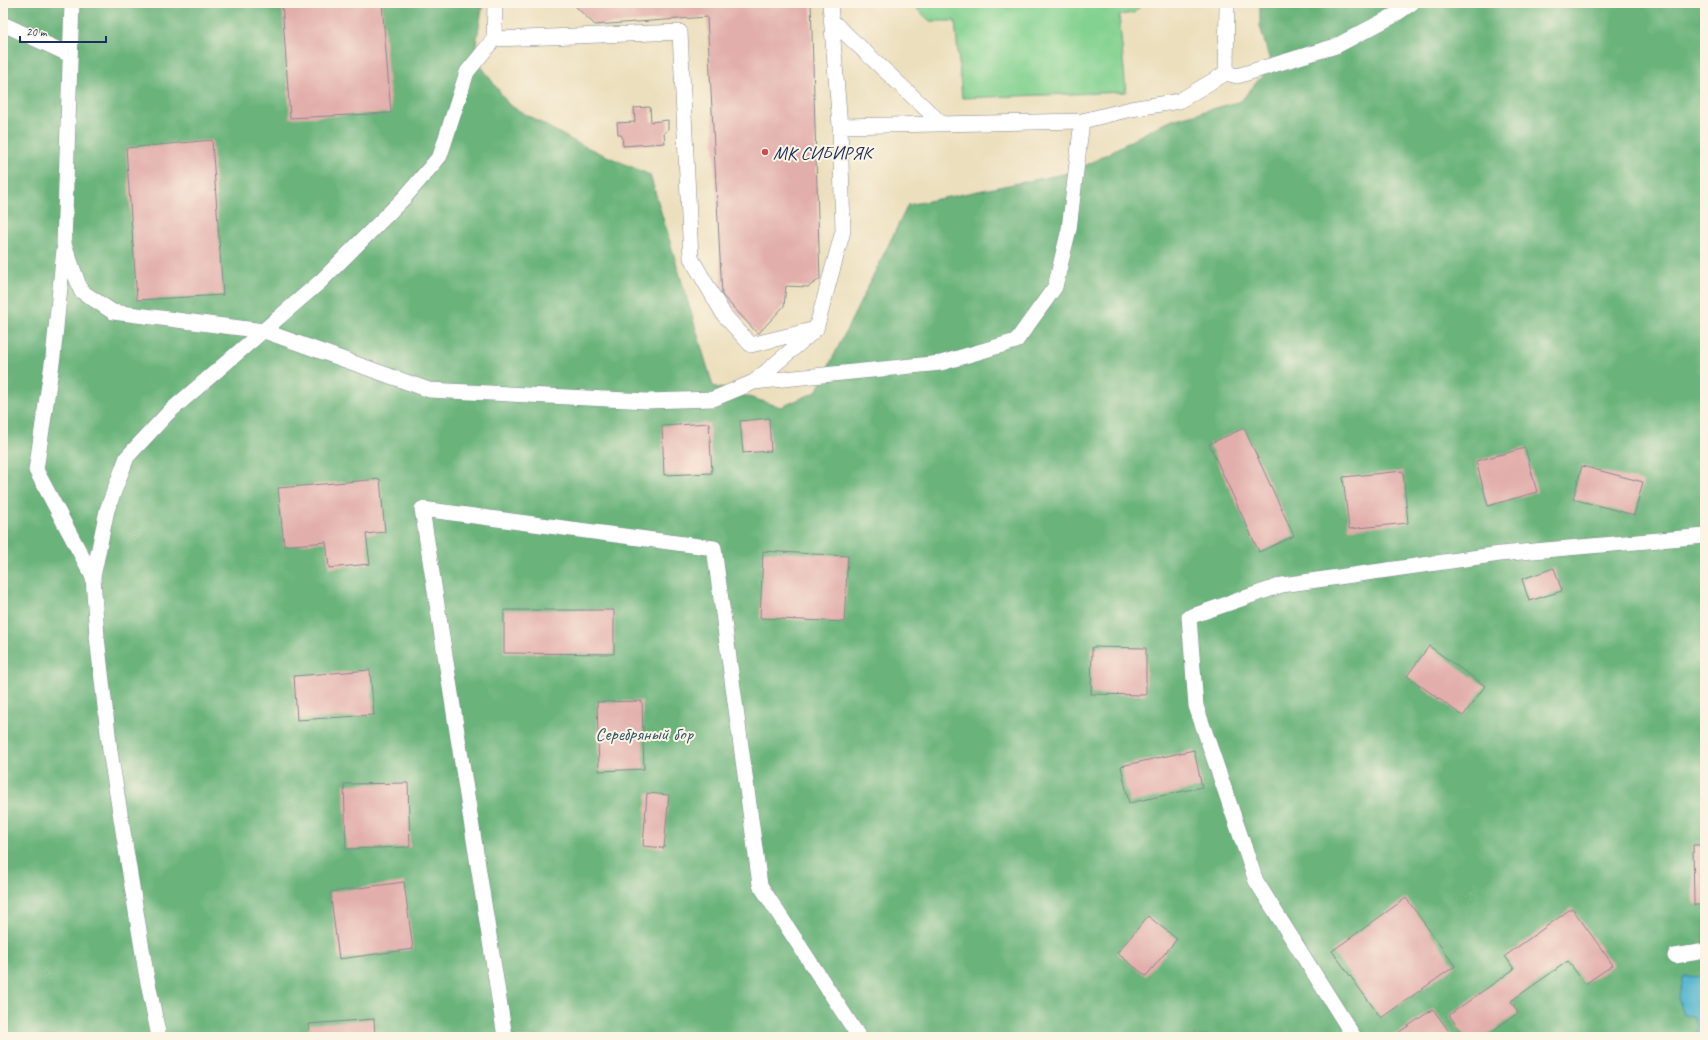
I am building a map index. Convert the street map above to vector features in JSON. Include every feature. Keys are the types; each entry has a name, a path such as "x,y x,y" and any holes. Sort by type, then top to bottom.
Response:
{"lane":[{"path":"72,3 64,244 53,357 36,470 93,577"},
{"path":"159,1037 146,973 110,751 97,637 93,577 107,510 127,457 169,412 321,281 404,198 440,156 467,72 494,39 495,3"},
{"path":"64,244 81,291 113,312 264,331 429,390 647,401 713,400 754,382 816,329 843,231 840,126 830,3"},
{"path":"1226,72 1227,3"},
{"path":"1226,72 1237,76 1336,46 1393,16 1412,3"},
{"path":"831,20 942,124"},
{"path":"3,24 70,55"},
{"path":"494,39 680,32 691,258 724,315 751,345 816,329"},
{"path":"840,126 1082,121 1131,109 1179,101 1226,72"},
{"path":"754,382 941,363 1016,341 1055,287 1069,229 1082,121"},
{"path":"505,1037 422,509 714,548 760,886 859,1037"},
{"path":"1354,1037 1256,881 1196,706 1189,617 1282,585 1500,554 1705,536"},
{"path":"1675,956 1705,951"}],"green space":[{"name":"Серебряный бор","path":"3,3 483,3 474,56 509,105 577,143 650,175 713,386 781,407 816,392 908,205 1074,172 1165,122 1241,101 1271,65 1260,26 1260,3 1705,3 1705,1037 3,1037"},
{"path":"915,3 1144,3 1134,13 1119,15 1126,92 962,98 955,21 930,21 915,7"}],"water":[{"path":"1684,976 1705,977 1705,1037 1695,1037 1697,1026 1693,1016 1684,1015 1678,998"}],"building":[{"path":"282,3 382,3 391,113 290,118"},
{"name":"МК СИБИРЯК","path":"572,3 811,3 820,279 808,287 786,286 784,306 758,334 722,295 707,17 595,25"},
{"path":"650,107 651,122 668,120 668,130 664,133 665,143 623,146 622,136 618,134 617,123 635,122 634,108"},
{"path":"212,140 223,295 137,300 126,148"},
{"path":"769,418 771,451 743,453 740,421"},
{"path":"709,423 712,473 664,475 662,426"},
{"path":"1244,428 1294,536 1259,552 1209,444"},
{"path":"1525,448 1537,492 1488,506 1476,461"},
{"path":"1582,466 1643,482 1634,515 1573,499"},
{"path":"1403,471 1408,523 1349,529 1343,477"},
{"path":"380,479 385,532 366,534 370,564 329,568 326,542 284,546 278,488"},
{"path":"763,551 848,556 844,622 760,618"},
{"path":"1554,568 1562,591 1529,601 1522,579"},
{"path":"504,610 614,610 614,654 504,653"},
{"path":"1429,646 1485,686 1463,716 1407,676"},
{"path":"1092,647 1146,648 1146,695 1091,694"},
{"path":"370,670 374,715 297,720 294,676"},
{"path":"642,701 644,769 599,771 597,702"},
{"path":"1194,750 1202,787 1129,803 1121,766"},
{"path":"408,783 410,847 346,849 344,784"},
{"path":"647,793 669,795 664,848 643,846"},
{"path":"1693,845 1705,845 1705,905 1694,905"},
{"path":"404,882 413,949 339,959 330,892"},
{"path":"1406,898 1455,966 1381,1018 1332,951"},
{"path":"1572,908 1613,965 1585,984 1568,961 1511,1001 1518,1013 1484,1037 1465,1037 1449,1015 1514,969 1505,956"},
{"path":"1148,916 1177,939 1146,976 1117,953"},
{"path":"1433,1009 1453,1037 1392,1037"},
{"path":"374,1019 375,1037 310,1037 309,1024"}],"place":[{"name":"МК СИБИРЯК","path":"765,152"}]}
